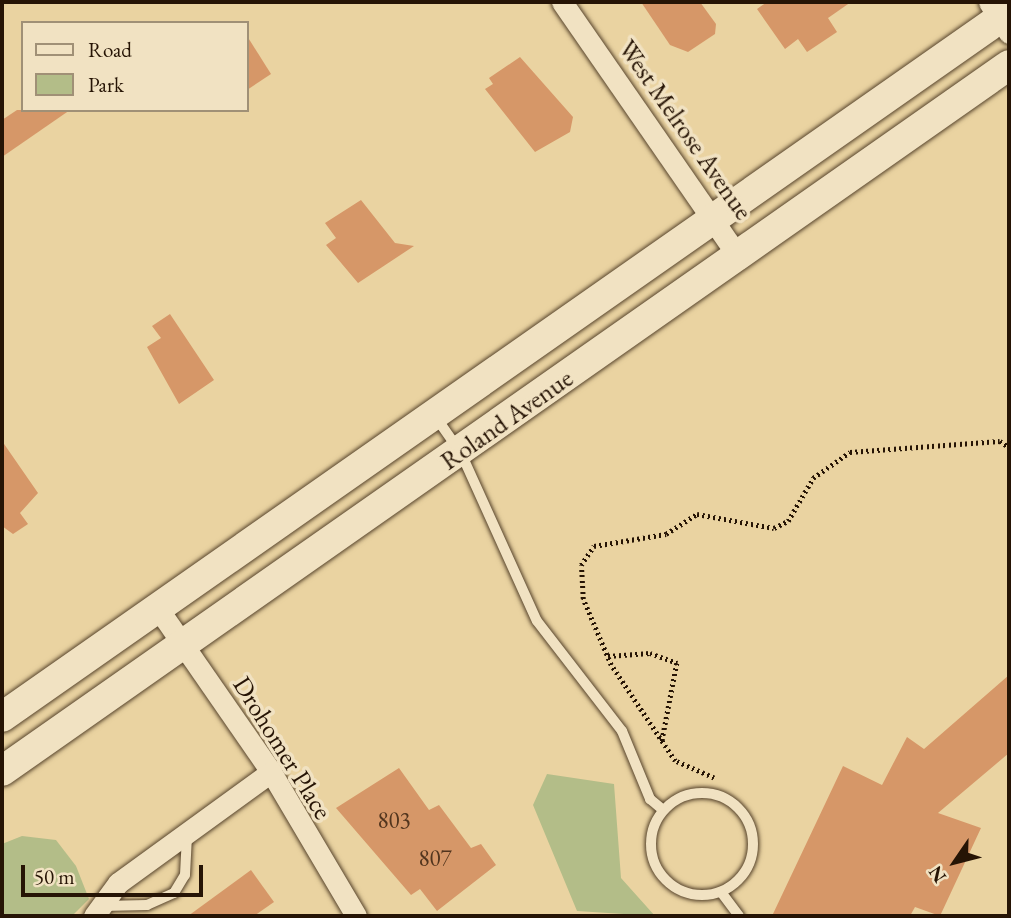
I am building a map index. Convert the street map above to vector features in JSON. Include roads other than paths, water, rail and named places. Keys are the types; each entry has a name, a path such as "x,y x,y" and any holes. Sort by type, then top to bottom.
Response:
{"street":[{"name":"West Melrose Avenue","path":"562,2 738,256"},
{"name":"Roland Avenue","path":"2,717 159,610 1002,16"},
{"name":"Roland Avenue","path":"2,771 461,453 1009,65"},
{"name":"Drohomer Place","path":"159,610 271,772 355,916"},
{"path":"97,911 118,883 271,772"}],"lane":[{"path":"435,416 461,453 537,621 622,731 650,799 663,810"},
{"path":"707,792 746,817 750,861 721,892 687,893 660,874 650,841 663,810 691,793 707,792"},
{"path":"97,911 147,905 174,893 187,867 187,835"},
{"path":"721,892 739,916"}]}
